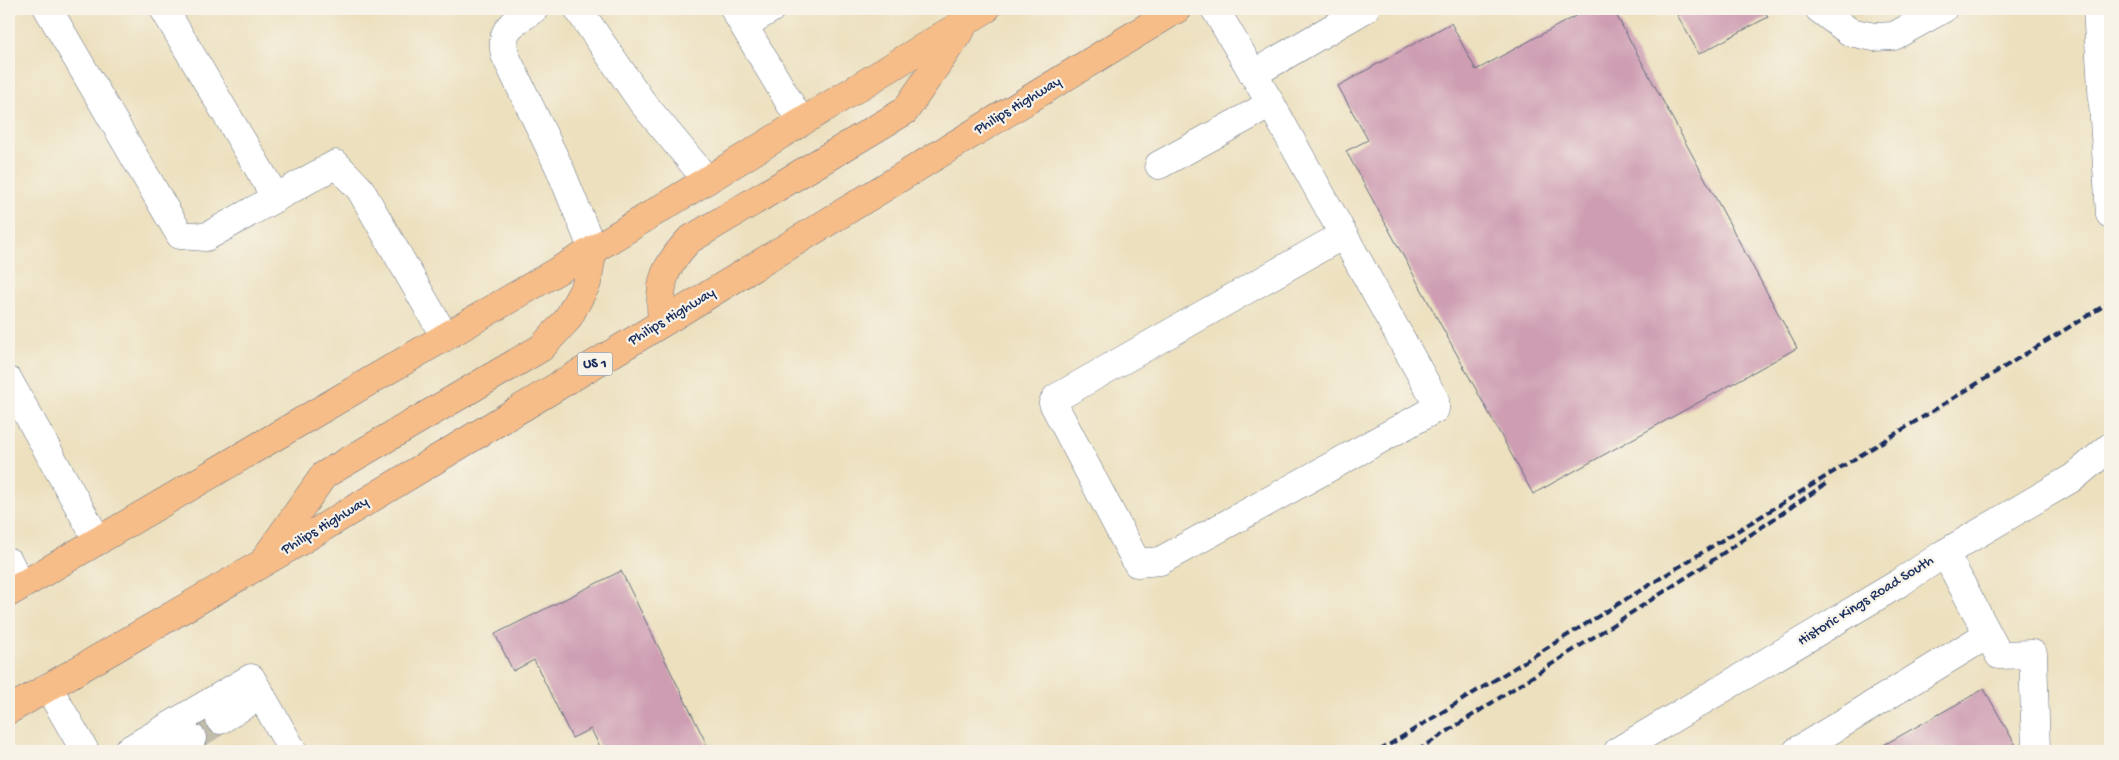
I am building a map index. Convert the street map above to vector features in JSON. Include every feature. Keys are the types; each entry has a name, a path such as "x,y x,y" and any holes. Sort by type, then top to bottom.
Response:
{"main road":[{"name":"Philips Highway","path":"9,710 261,564 662,323 1177,9"},
{"path":"662,323 660,294 664,274 678,252 689,240 905,111 977,15"},
{"path":"15,590 593,250 977,15"},
{"path":"261,564 324,475 541,348 567,320 587,283 593,250"}],"street":[{"path":"48,9 180,234 206,238 336,164 360,189 446,337"},
{"path":"164,9 276,198"},
{"path":"534,9 505,30 502,42 505,56 560,169 593,250"},
{"path":"578,9 642,102 707,180"},
{"path":"771,9 739,17 801,122"},
{"path":"1215,9 1271,104 1436,400 1435,409 1160,561 1137,562 1053,403 1056,398 1343,234"},
{"path":"1253,74 1365,9"},
{"path":"1819,9 1850,32 1874,37 1894,36 1943,9"},
{"path":"2097,9 2110,214"},
{"path":"1159,165 1271,104"},
{"path":"9,381 98,541"},
{"name":"Historic Kings Road South","path":"1618,751 2074,477 2110,447"},
{"path":"1945,553 1999,656 2033,654 2036,751"},
{"path":"9,562 15,590"},
{"path":"1797,751 1987,634"},
{"path":"135,746 250,678 294,751"},
{"path":"48,687 85,751"},
{"path":"220,720 261,695"},
{"path":"135,746 174,749 192,738"}],"building":[{"path":"1588,9 1613,9 1797,348 1533,494 1346,151 1368,140 1338,86 1451,23 1476,70"},
{"path":"1674,9 1763,9 1768,17 1699,54"},
{"path":"621,571 710,751 602,751 591,729 572,738 534,660 513,671 495,634"},
{"path":"1984,689 2019,751 1873,751"}],"tunnel":[{"path":"192,738 220,720"}],"railway":[{"path":"1379,751 2110,302"},
{"path":"1417,751 1710,562 1827,483"}]}
